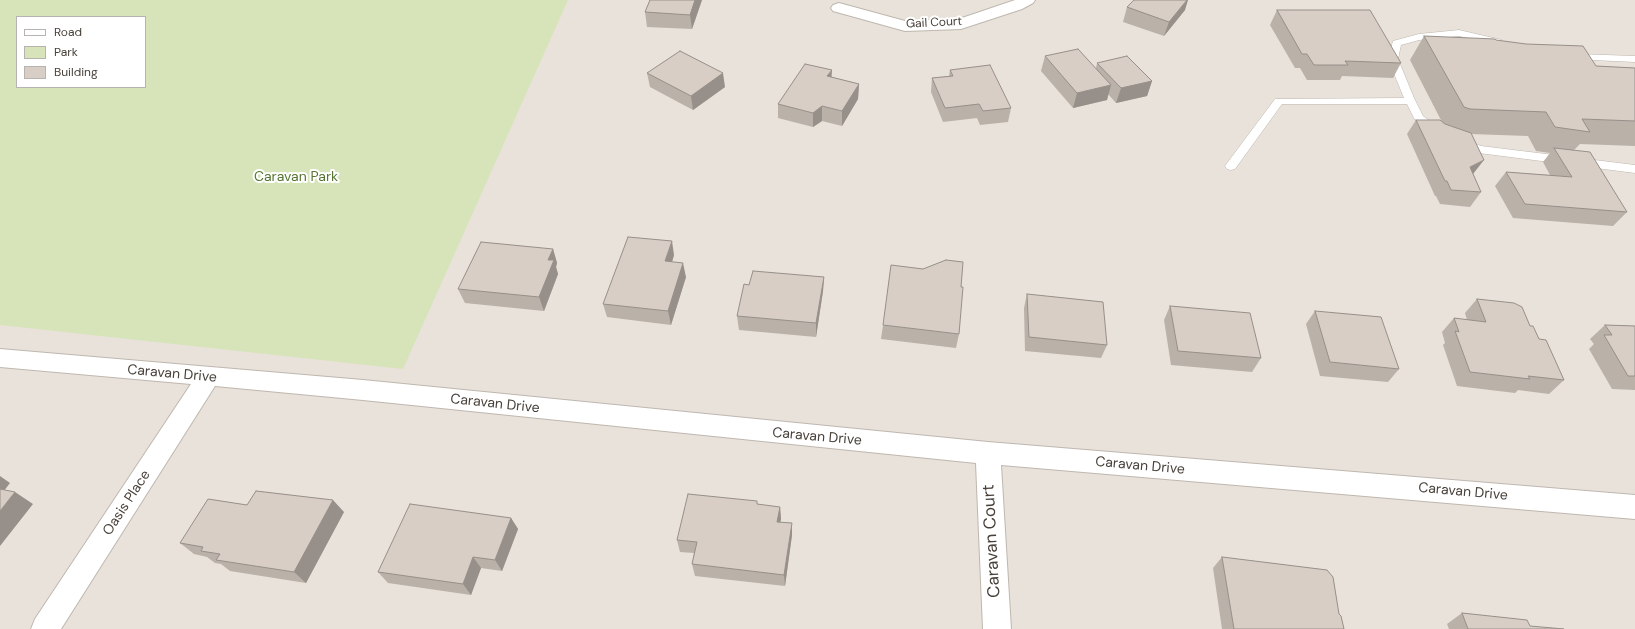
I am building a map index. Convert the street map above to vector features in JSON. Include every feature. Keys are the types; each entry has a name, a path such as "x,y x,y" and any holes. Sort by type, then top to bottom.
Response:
{"street":[{"name":"Gail Court","path":"839,8 905,26 961,24 1016,6 1027,0"},
{"name":"Caravan Drive","path":"0,358 363,390 688,424 988,453 1635,507"},
{"name":"Oasis Place","path":"45,629 208,377"},
{"name":"Caravan Court","path":"988,453 997,629"}],"lane":[{"path":"1510,44 1459,33 1419,37 1396,42 1393,59 1419,118 1440,134 1479,149 1635,169"},
{"path":"1566,56 1581,58 1635,59"},
{"path":"1231,166 1279,101 1411,101"}],"shaded area":[{"path":"0,0 1635,0 1635,629 0,629"}],"green space":[{"name":"Caravan Park","path":"0,0 568,0 403,369 0,325"}],"building":[{"path":"650,0 695,0 690,15 645,12"},
{"path":"1134,0 1187,0 1169,22 1127,7"},
{"path":"1277,10 1370,10 1401,63 1345,61 1348,65 1314,65 1307,54 1302,54"},
{"path":"1424,36 1495,39 1526,44 1583,46 1596,66 1635,68 1635,121 1582,119 1590,132 1555,127 1546,112 1470,109 1464,107"},
{"path":"1078,49 1111,85 1077,93 1045,56"},
{"path":"680,51 723,73 691,96 647,73"},
{"path":"1127,56 1152,81 1121,88 1097,63"},
{"path":"805,64 832,70 827,76 859,84 842,111 822,106 813,113 778,104"},
{"path":"990,65 1011,108 983,111 979,104 945,108 932,78 953,76 950,70"},
{"path":"1416,120 1440,120 1445,124 1471,133 1484,160 1470,167 1481,192 1451,190 1447,181 1445,181"},
{"path":"1554,148 1590,152 1627,212 1525,204 1506,172 1572,177"},
{"path":"628,237 672,241 665,261 683,263 668,311 603,304"},
{"path":"481,242 553,249 548,260 554,260 539,297 458,289"},
{"path":"946,260 963,262 961,287 963,287 959,334 883,325 891,265 923,269"},
{"path":"753,271 824,277 816,323 737,316 744,284 749,285"},
{"path":"1027,294 1103,302 1107,345 1029,337"},
{"path":"1477,299 1514,303 1522,307 1530,326 1533,326 1539,339 1546,340 1564,380 1528,376 1530,379 1470,372 1455,331 1459,332 1454,318 1486,322"},
{"path":"1170,306 1250,313 1261,358 1178,351"},
{"path":"1315,311 1381,317 1399,369 1330,362"},
{"path":"1605,325 1635,326 1635,376 1628,376 1604,335 1612,335"},
{"path":"0,489 15,492 0,511"},
{"path":"256,491 333,500 294,572 216,560 220,554 201,551 203,547 180,543 208,499 247,505"},
{"path":"688,494 757,501 757,504 780,507 777,522 792,523 784,575 692,564 697,542 677,540"},
{"path":"410,504 511,518 495,560 473,557 463,584 378,572"},
{"path":"1222,557 1327,570 1333,577 1339,614 1341,616 1344,629 1234,629"},
{"path":"1462,613 1527,620 1530,626 1564,629 1468,629"}]}
